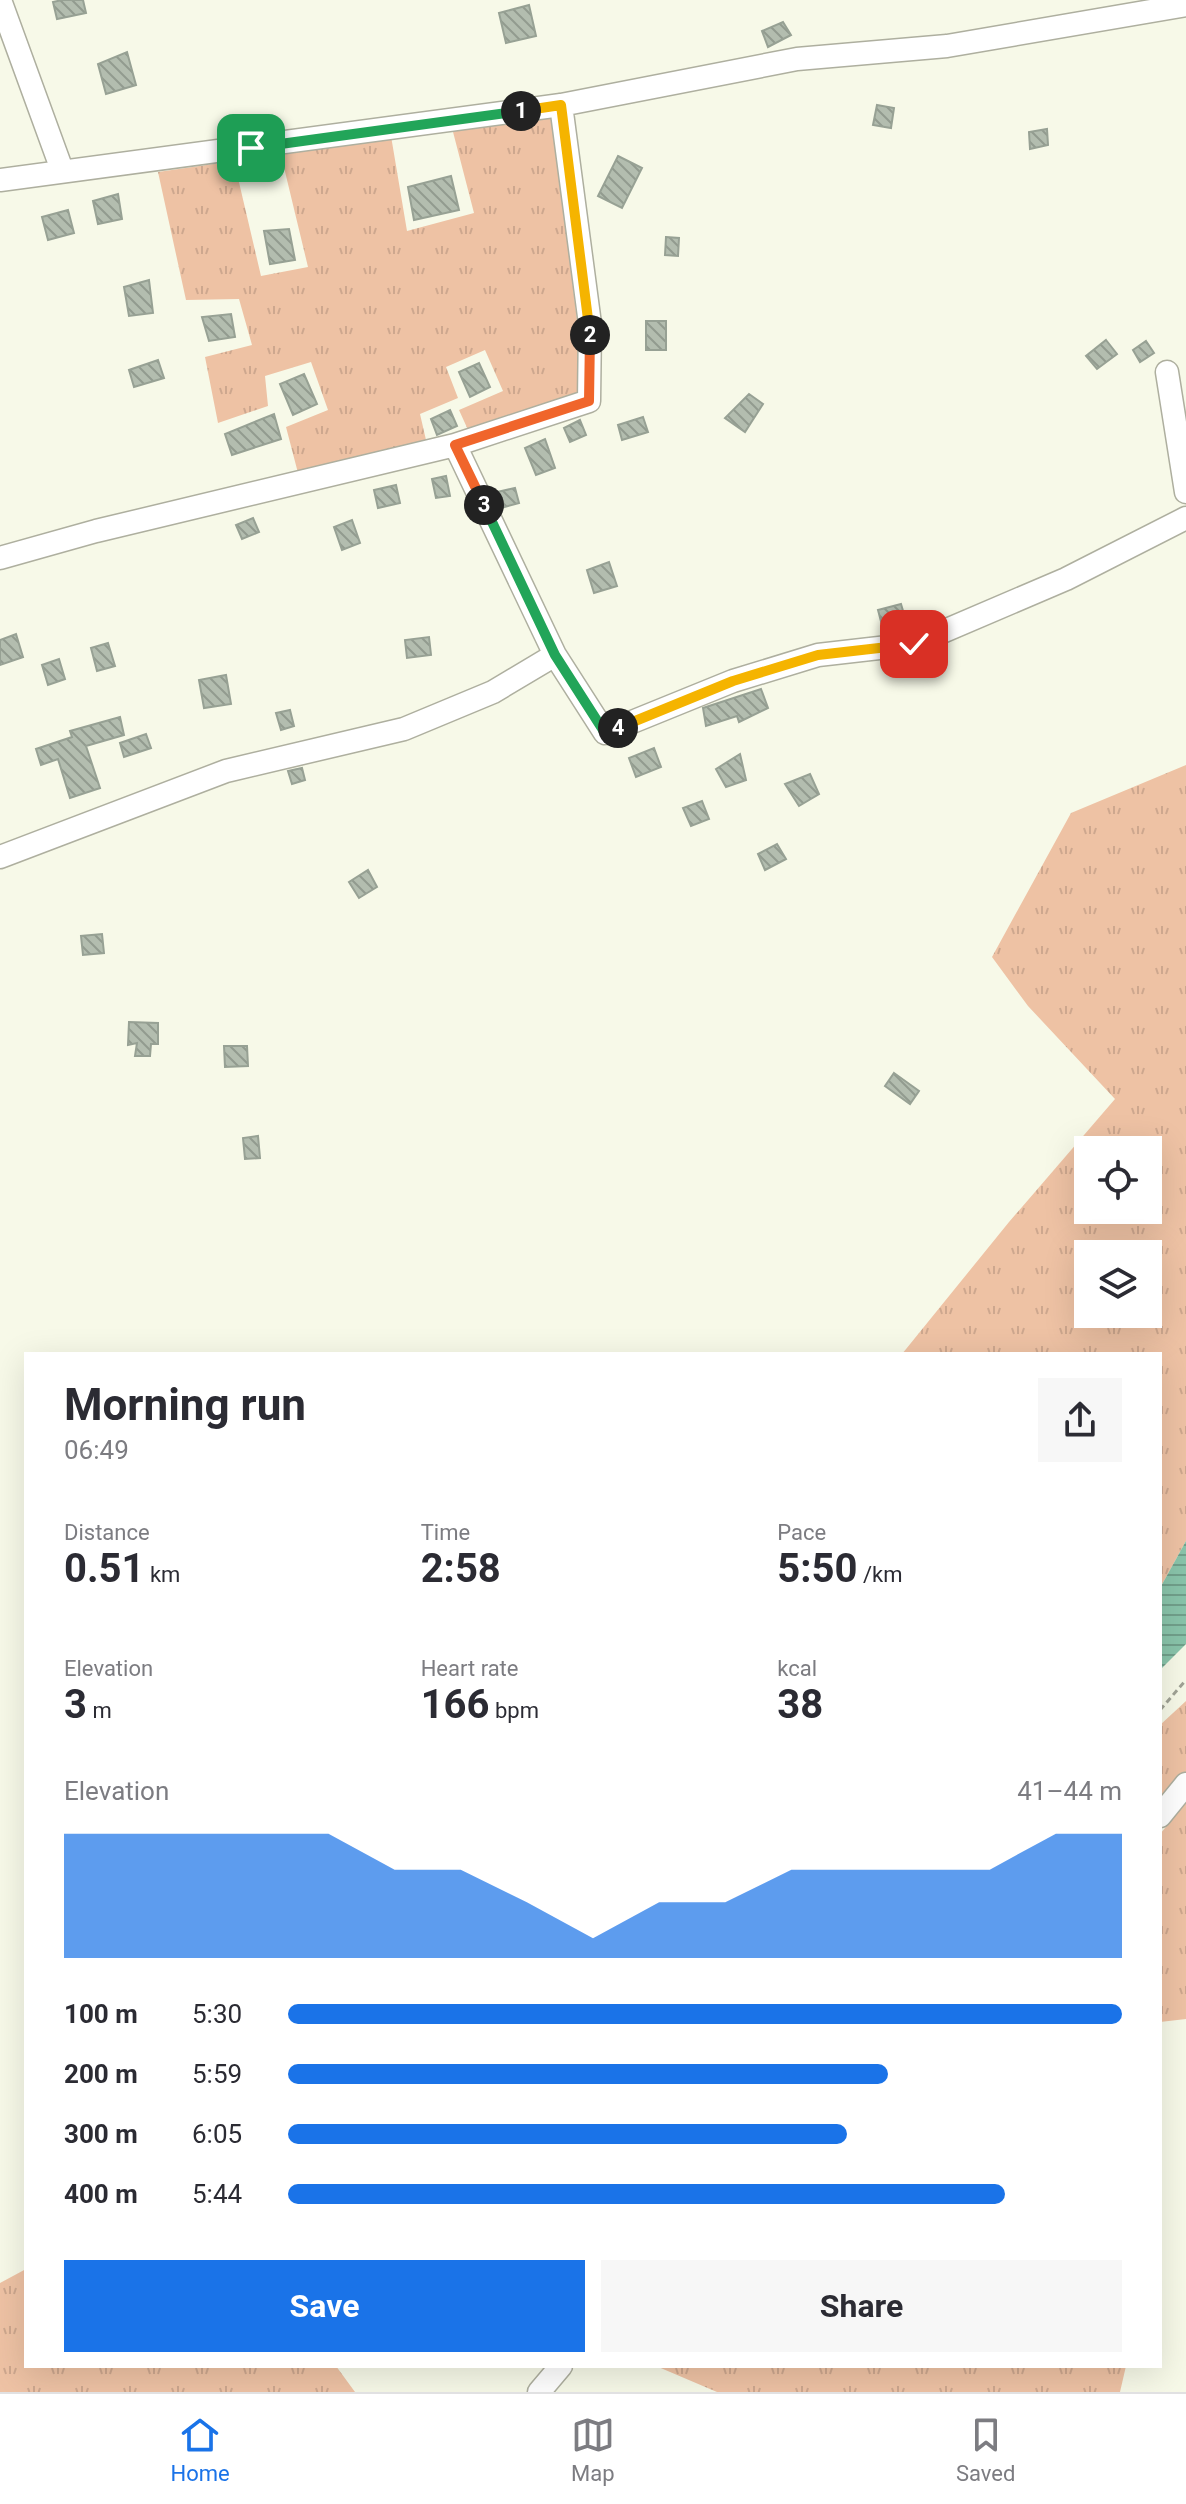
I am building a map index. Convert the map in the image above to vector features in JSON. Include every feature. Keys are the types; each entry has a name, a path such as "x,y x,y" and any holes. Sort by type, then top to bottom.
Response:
{"street":[{"path":"0,0 62,170"},
{"path":"0,180 62,170 148,163 561,105 797,59 947,46 1186,5"},
{"path":"0,558 96,531 455,445 589,401 590,324 561,105"},
{"path":"1167,372 1186,492"},
{"path":"455,445 555,655 605,733 733,681 818,655 914,644 1066,579 1186,518"},
{"path":"0,857 226,771 404,729 493,692 555,655"},
{"path":"1162,1814 1186,1784"},
{"path":"539,2392 559,2368"}],"path":[{"path":"1162,1708 1186,1680"}],"green space":[{"path":"552,114 578,328 581,395 469,432 459,410 503,391 485,350 446,367 458,398 420,414 426,440 298,473 286,427 328,410 311,362 265,376 268,406 218,423 205,357 252,345 239,299 186,300 158,172 234,161 261,276 308,267 281,155 391,136 407,231 474,213 452,128"},
{"path":"1186,765 1186,1541 1162,1584 1162,1352 904,1352 1074,1147 1074,1224 1162,1224 1162,1136 1083,1136 1115,1099 1028,1006 992,957 1071,813"},
{"path":"1186,1701 1186,1775 1162,1804 1162,1723"},
{"path":"1186,1803 1186,2019 1162,2022 1162,1832"},
{"path":"24,2270 24,2368 337,2368 355,2392 0,2392 0,2283"},
{"path":"661,2368 1126,2368 1120,2392 717,2392"}],"shaded area":[{"path":"1186,1541 1186,1644 1162,1668 1162,1584"}],"building":[{"path":"83,0 86,13 57,19 53,2"},
{"path":"529,5 536,36 506,43 499,13"},
{"path":"783,22 791,35 768,47 762,31"},
{"path":"127,52 136,85 106,94 98,64"},
{"path":"877,105 894,108 891,128 873,125"},
{"path":"1047,129 1048,145 1030,149 1029,132"},
{"path":"618,156 642,168 622,208 598,196"},
{"path":"451,176 459,210 414,220 408,187"},
{"path":"118,194 122,219 98,224 93,201"},
{"path":"68,210 74,233 48,240 42,217"},
{"path":"289,229 295,260 270,264 264,231"},
{"path":"666,237 679,238 678,256 665,255"},
{"path":"149,280 153,313 129,316 124,287"},
{"path":"231,314 235,337 209,341 202,317"},
{"path":"646,321 666,321 666,350 646,350"},
{"path":"1106,340 1117,354 1097,369 1086,356"},
{"path":"1146,341 1154,353 1140,362 1133,350"},
{"path":"158,360 164,378 134,387 129,370"},
{"path":"479,363 490,387 470,397 459,372"},
{"path":"304,374 317,404 293,415 280,384"},
{"path":"749,394 763,404 745,432 725,418"},
{"path":"450,410 457,426 437,435 431,419"},
{"path":"274,414 281,439 232,455 225,434"},
{"path":"643,417 648,432 622,440 618,425"},
{"path":"580,420 586,435 570,442 564,428"},
{"path":"545,439 555,468 536,475 525,448"},
{"path":"446,476 450,496 436,498 432,479"},
{"path":"396,485 400,503 378,508 374,490"},
{"path":"515,488 519,503 501,508 497,492"},
{"path":"253,518 259,532 242,539 236,525"},
{"path":"352,520 360,543 342,550 334,527"},
{"path":"609,562 617,586 594,593 587,570"},
{"path":"901,604 909,631 884,633 878,610"},
{"path":"16,634 23,657 0,665 0,640"},
{"path":"429,637 431,655 407,658 405,640"},
{"path":"108,643 115,666 97,671 91,648"},
{"path":"59,659 65,679 48,685 42,665"},
{"path":"226,675 231,704 204,708 199,680"},
{"path":"761,689 768,708 739,722 737,716 706,726 703,708"},
{"path":"290,710 294,726 281,730 276,713"},
{"path":"120,717 124,735 86,746 100,788 70,798 58,759 41,765 36,749 72,737 70,731"},
{"path":"146,734 151,748 124,757 120,743"},
{"path":"654,748 661,767 636,777 629,758"},
{"path":"740,754 746,780 726,787 716,769"},
{"path":"302,768 305,780 292,784 288,771"},
{"path":"810,774 819,794 799,806 785,784"},
{"path":"702,801 709,819 691,826 683,808"},
{"path":"777,844 786,859 765,870 758,854"},
{"path":"368,870 377,887 359,898 349,882"},
{"path":"102,934 104,953 83,955 81,936"},
{"path":"129,1022 158,1023 158,1044 151,1044 150,1056 135,1056 137,1043 128,1045"},
{"path":"224,1046 247,1046 248,1066 225,1067"},
{"path":"894,1073 919,1091 910,1104 885,1086"},
{"path":"258,1136 260,1158 245,1159 243,1138"}],"route":[{"path":"251,148 561,105 590,324 589,401 455,445 555,655 605,733 733,681 818,655 914,644"}]}
